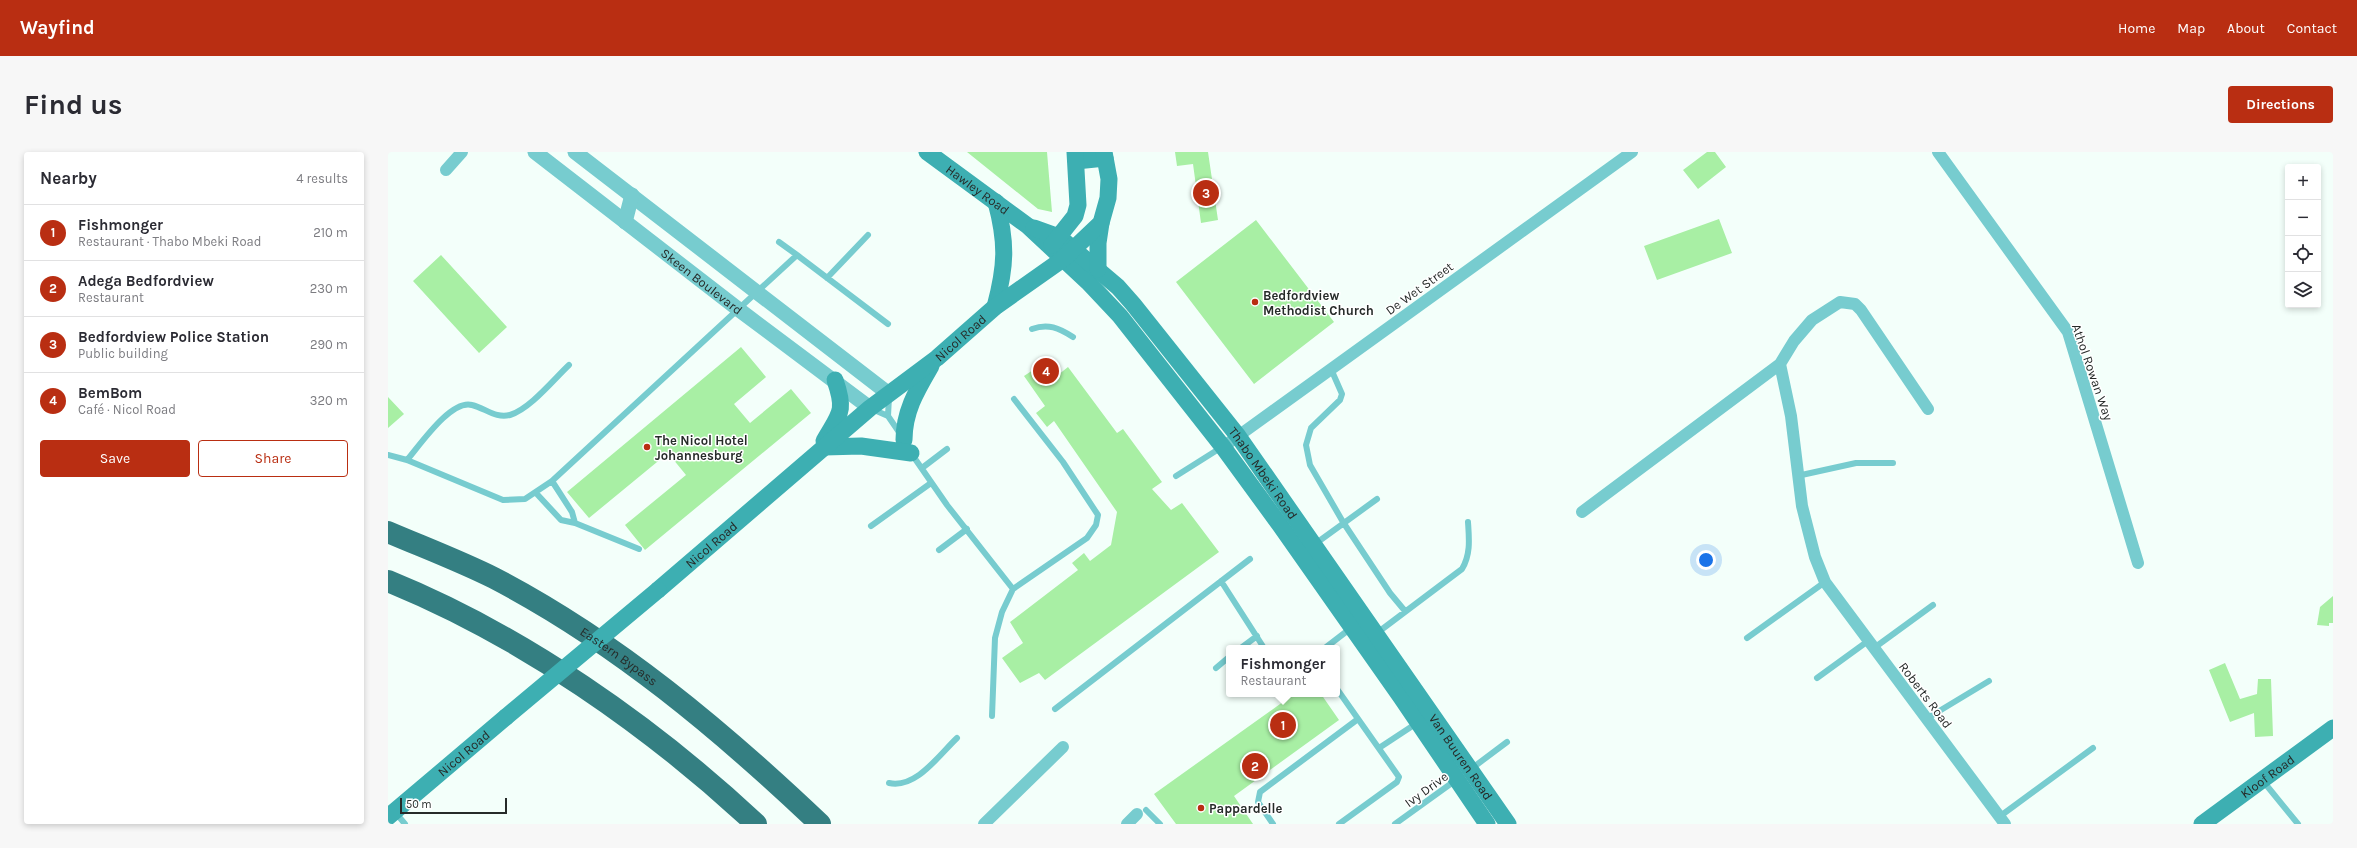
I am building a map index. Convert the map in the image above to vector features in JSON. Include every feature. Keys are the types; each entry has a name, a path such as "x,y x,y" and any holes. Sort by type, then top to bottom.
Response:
{"highway":[{"name":"Eastern Bypass","path":"388,532 493,578 556,614 666,690 714,728 820,824"},
{"path":"388,581 471,618 536,656 639,727 756,824"}],"main road":[{"name":"Hawley Road","path":"927,152 1028,226 1055,242 1069,254"},
{"path":"1038,276 1055,242 1075,216 1078,205 1076,157 1105,155 1109,179 1108,198 1101,223 1093,275"},
{"path":"995,307 1001,283 1005,254 1004,236 996,202"},
{"path":"1093,275 1069,254 1101,223"},
{"name":"Nicol Road","path":"396,818 506,717 658,590 870,408 937,358 995,307 1069,254"},
{"name":"Thabo Mbeki Road","path":"1093,275 1133,304 1238,436 1307,551 1408,693"},
{"name":"Thabo Mbeki Road","path":"1093,275 1120,316 1223,446 1280,525 1307,551 1323,586 1358,623"},
{"path":"820,451 908,446 904,422 910,404 937,358"},
{"path":"820,451 842,408 842,399 835,380"},
{"name":"Van Buuren Road","path":"1408,693 1418,722 1463,775 1508,824"},
{"name":"Van Buuren Road","path":"1408,693 1463,775 1487,824"},
{"name":"Kloof Road","path":"2202,824 2333,728"}],"street":[{"path":"446,170 462,152"},
{"name":"Skeen Boulevard","path":"535,152 738,309 835,380 870,408"},
{"name":"Skeen Boulevard","path":"575,152 889,394"},
{"name":"De Wet Street","path":"1223,446 1632,152"},
{"name":"Athol Rowan Way","path":"1938,152 2068,332 2138,563"},
{"path":"625,222 632,195"},
{"path":"1582,512 1780,364 1794,341 1812,320 1840,302 1849,301 1861,310 1928,409"},
{"name":"Roberts Road","path":"1780,364 1791,416 1797,476 1807,529 1825,582 2002,820"},
{"path":"984,824 1063,747"},
{"path":"1127,824 1141,812"}],"lane":[{"path":"827,278 868,235"},
{"path":"779,242 888,324"},
{"path":"388,455 407,460 503,500 525,499 552,481 756,291 798,255"},
{"path":"1032,329 1044,325 1059,329 1073,338"},
{"path":"407,460 448,413 459,405 471,404 497,415 510,415 523,409 569,365"},
{"path":"1331,369 1342,394 1340,400 1310,428 1306,445 1310,465 1343,522 1390,593 1405,611"},
{"path":"888,416 889,394"},
{"path":"992,716 995,638 1002,612 1013,589 1087,538 1096,525 1098,515 1063,462 1014,399"},
{"path":"870,408 888,416 931,483 1013,589"},
{"path":"1176,476 1223,446"},
{"path":"922,468 947,449"},
{"path":"1797,476 1856,463 1893,463"},
{"path":"552,481 572,512 575,523"},
{"path":"871,526 931,483"},
{"path":"536,493 561,520 575,523 639,549"},
{"path":"1307,551 1343,522 1377,499"},
{"path":"1370,638 1462,569 1467,561 1469,550 1468,522"},
{"path":"939,550 967,529"},
{"path":"1055,709 1250,559"},
{"path":"1221,581 1262,645"},
{"path":"1747,638 1825,582"},
{"path":"1816,678 1933,605"},
{"path":"1329,645 1358,623"},
{"path":"1245,645 1257,636"},
{"path":"1216,668 1226,660"},
{"path":"1926,719 1989,681"},
{"path":"1339,824 1398,782 1399,776 1340,694"},
{"path":"1273,824 1258,802 1258,795 1260,792 1358,719"},
{"path":"1379,748 1418,722"},
{"path":"888,783 897,785 913,779 957,738"},
{"name":"Ivy Drive","path":"1395,824 1507,742"},
{"path":"2002,820 2093,748"},
{"path":"2262,780 2298,824"},
{"path":"1141,812 1160,824"}],"building":[{"path":"967,152 1047,152 1052,212 1038,209"},
{"path":"1175,152 1208,152 1218,220 1201,223 1193,164 1177,166"},
{"path":"1707,152 1715,152 1726,167 1698,189 1683,170"},
{"path":"1719,219 1732,253 1657,280 1644,246"},
{"name":"Bedfordview Methodist Church","path":"1256,220 1334,322 1254,384 1176,282"},
{"path":"441,255 507,327 479,353 413,281"},
{"name":"The Nicol Hotel Johannesburg","path":"741,347 766,377 734,404 750,423 791,389 811,413 645,550 625,525 686,475 668,453 589,518 567,492"},
{"path":"1048,360 1058,375 1068,367 1117,433 1123,429 1162,482 1152,489 1171,510 1182,503 1219,552 1045,680 1039,673 1020,683 1002,658 1023,643 1010,622 1078,570 1072,563 1084,553 1090,561 1111,545 1117,512 1054,421 1047,427 1036,413 1045,406 1024,376"},
{"path":"388,397 404,414 388,428"},
{"path":"2333,596 2333,623 2329,623 2329,626 2317,625 2320,607"},
{"path":"2225,663 2240,699 2257,694 2258,679 2271,679 2273,736 2255,737 2254,713 2230,722 2209,670"},
{"path":"1290,697 1323,697 1339,720 1234,796 1253,824 1176,824 1154,794"}],"place":[{"name":"Bedfordview Police Station","path":"1206,193"},
{"name":"Bedfordview Methodist Church","path":"1255,302"},
{"name":"BemBom","path":"1046,371"},
{"name":"The Nicol Hotel Johannesburg","path":"647,447"},
{"name":"Fishmonger","path":"1283,725"},
{"name":"Adega Bedfordview","path":"1255,766"},
{"name":"Pappardelle","path":"1201,808"}]}
